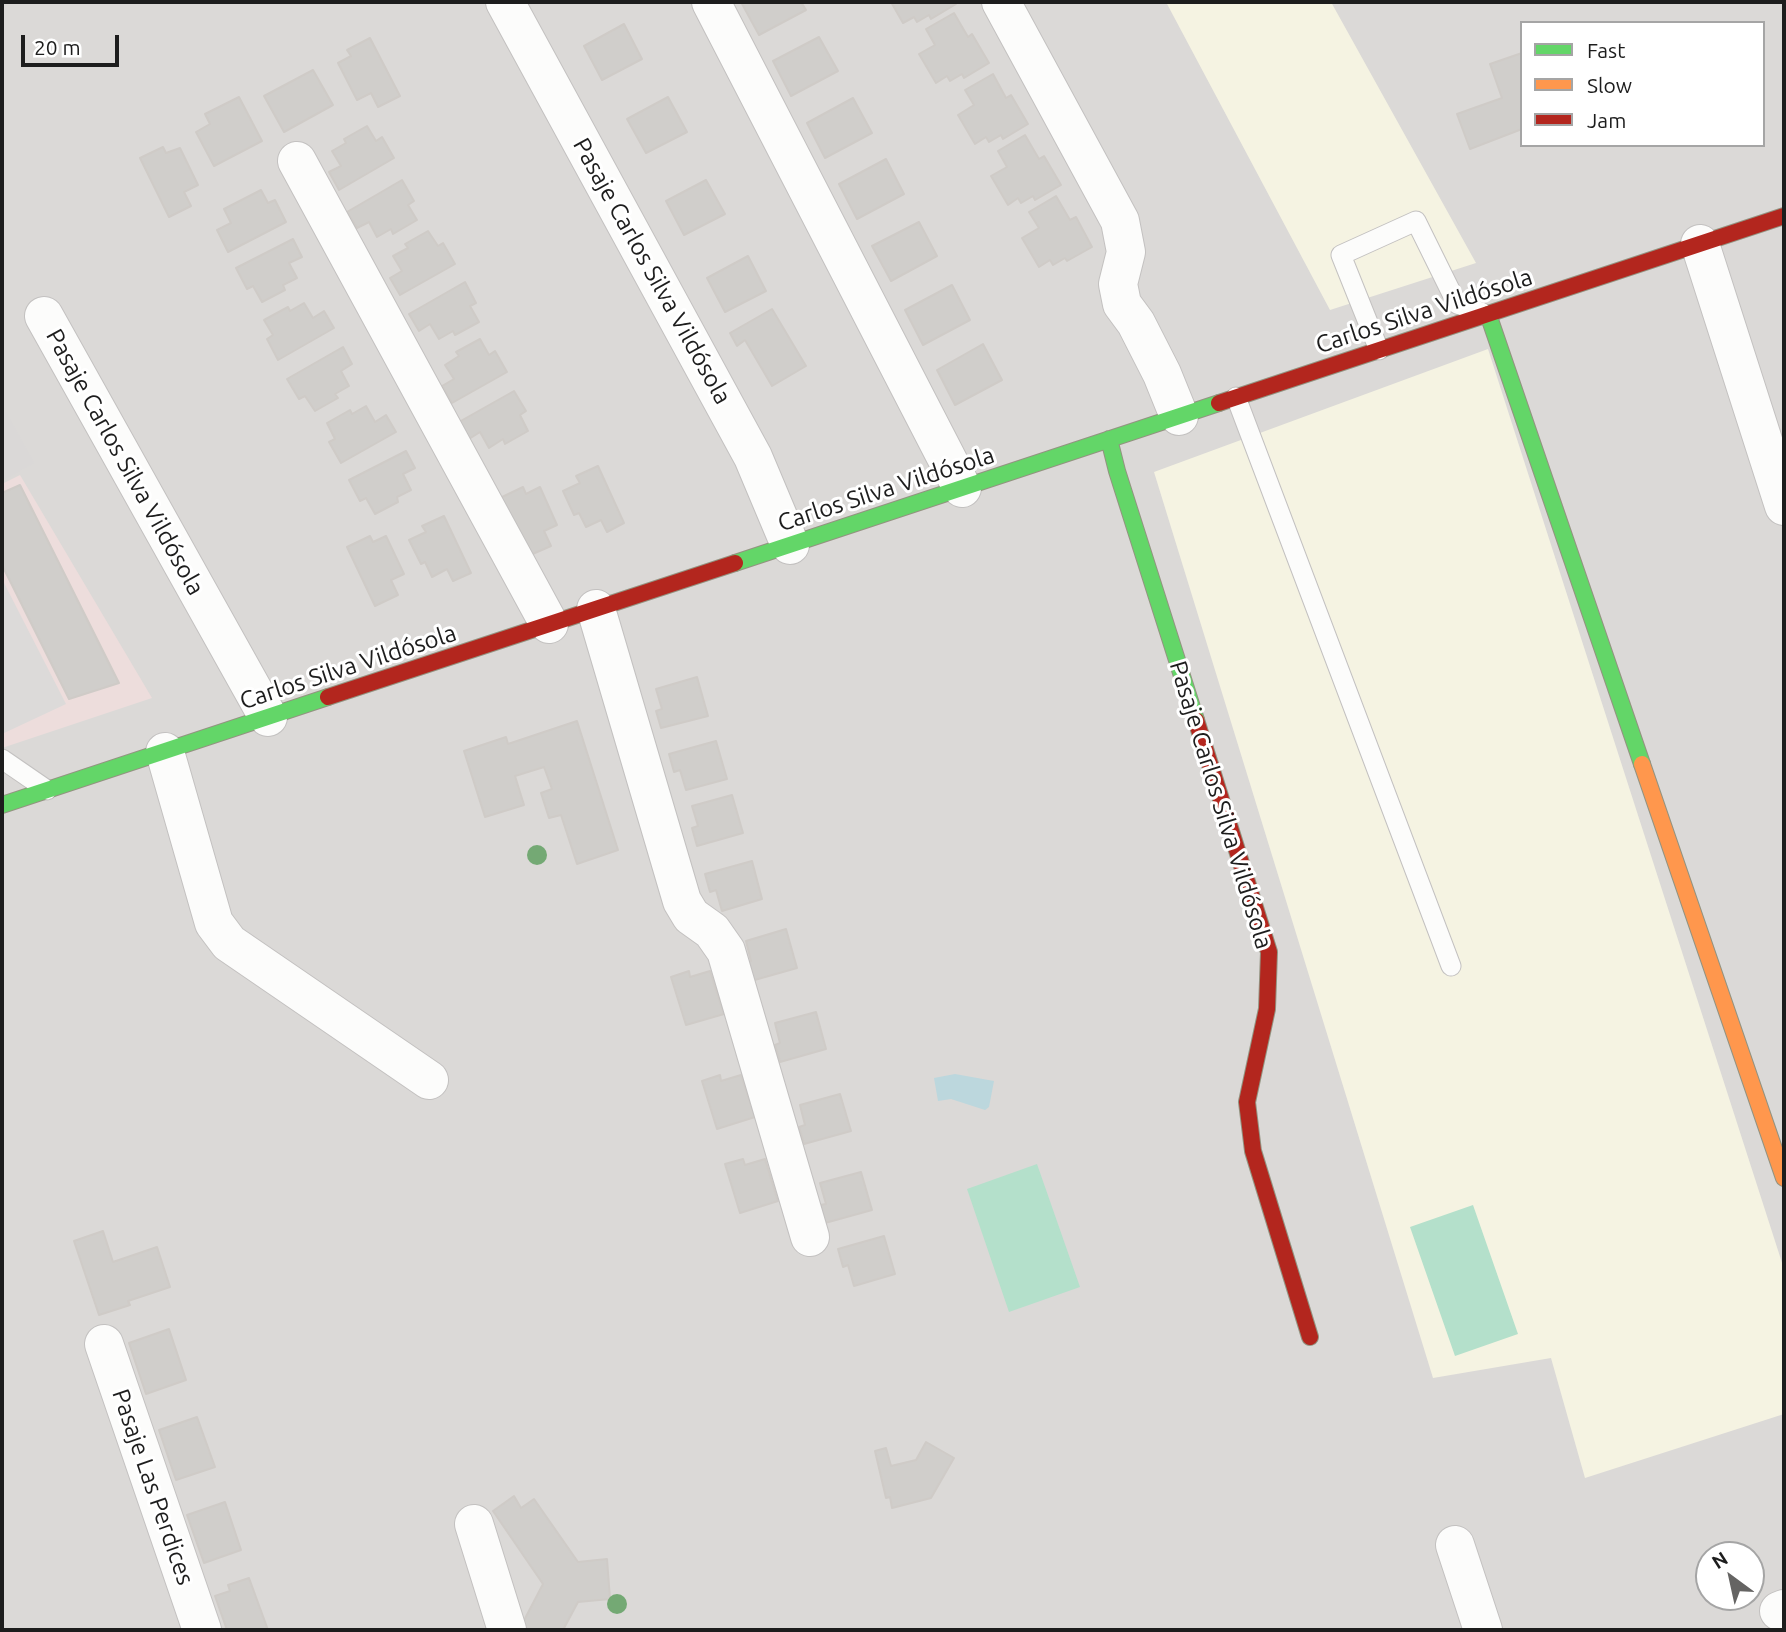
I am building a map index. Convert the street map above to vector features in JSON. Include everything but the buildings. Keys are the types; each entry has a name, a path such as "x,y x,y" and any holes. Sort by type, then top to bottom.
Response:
{"street":[{"name":"Pasaje Carlos Silva Vildósola","path":"505,2 753,457 790,545"},
{"path":"711,2 962,488"},
{"path":"1001,2 1120,221 1126,252 1118,284 1122,304 1141,333 1180,416"},
{"path":"297,161 549,624"},
{"name":"Carlos Silva Vildósola","path":"2,805 1784,216"},
{"path":"1700,244 1784,506"},
{"path":"1488,314 1784,1178"},
{"name":"Pasaje Carlos Silva Vildósola","path":"44,316 268,717"},
{"name":"Pasaje Carlos Silva Vildósola","path":"1109,439 1269,951 1267,1009 1247,1102 1253,1151 1310,1337"},
{"path":"596,609 682,901 691,916 712,931 726,951 810,1237"},
{"path":"165,752 214,923 229,943 429,1080"},
{"name":"Pasaje Las Perdices","path":"104,1344 202,1630"},
{"path":"474,1524 507,1630"},
{"path":"1455,1545 1483,1630"}],"lane":[{"path":"1379,350 1341,256 1416,221 1457,303 1488,314"},
{"path":"1236,397 1451,966"},
{"path":"2,760 47,790"}],"shaded area":[{"path":"2,2 1784,2 1784,1630 2,1630"},
{"path":"1166,2 1331,2 1476,263 1330,310"},
{"path":"1488,349 1784,1269 1784,1414 1585,1478 1551,1358 1433,1378 1154,472"},
{"path":"2,405 34,463 2,481"},
{"path":"20,475 152,698 2,748 2,484"},
{"path":"2,579 66,704 2,734"}],"green space":[{"path":"1037,1164 1080,1287 1009,1312 967,1189"},
{"path":"1473,1205 1518,1334 1455,1356 1410,1227"}],"water":[{"path":"955,1074 994,1081 989,1107 985,1110 951,1099 938,1101 934,1078"}],"traffic: fast":[{"path":"1488,314 1642,764"},
{"path":"735,563 1219,403"},
{"path":"1109,439 1196,720"},
{"path":"2,805 328,697"}],"traffic: slow":[{"path":"1642,764 1784,1178"}],"traffic: jam":[{"path":"1219,403 1784,216"},
{"path":"328,697 735,563"},
{"path":"1196,720 1269,952 1267,1009 1247,1102 1253,1151 1310,1337"}]}
